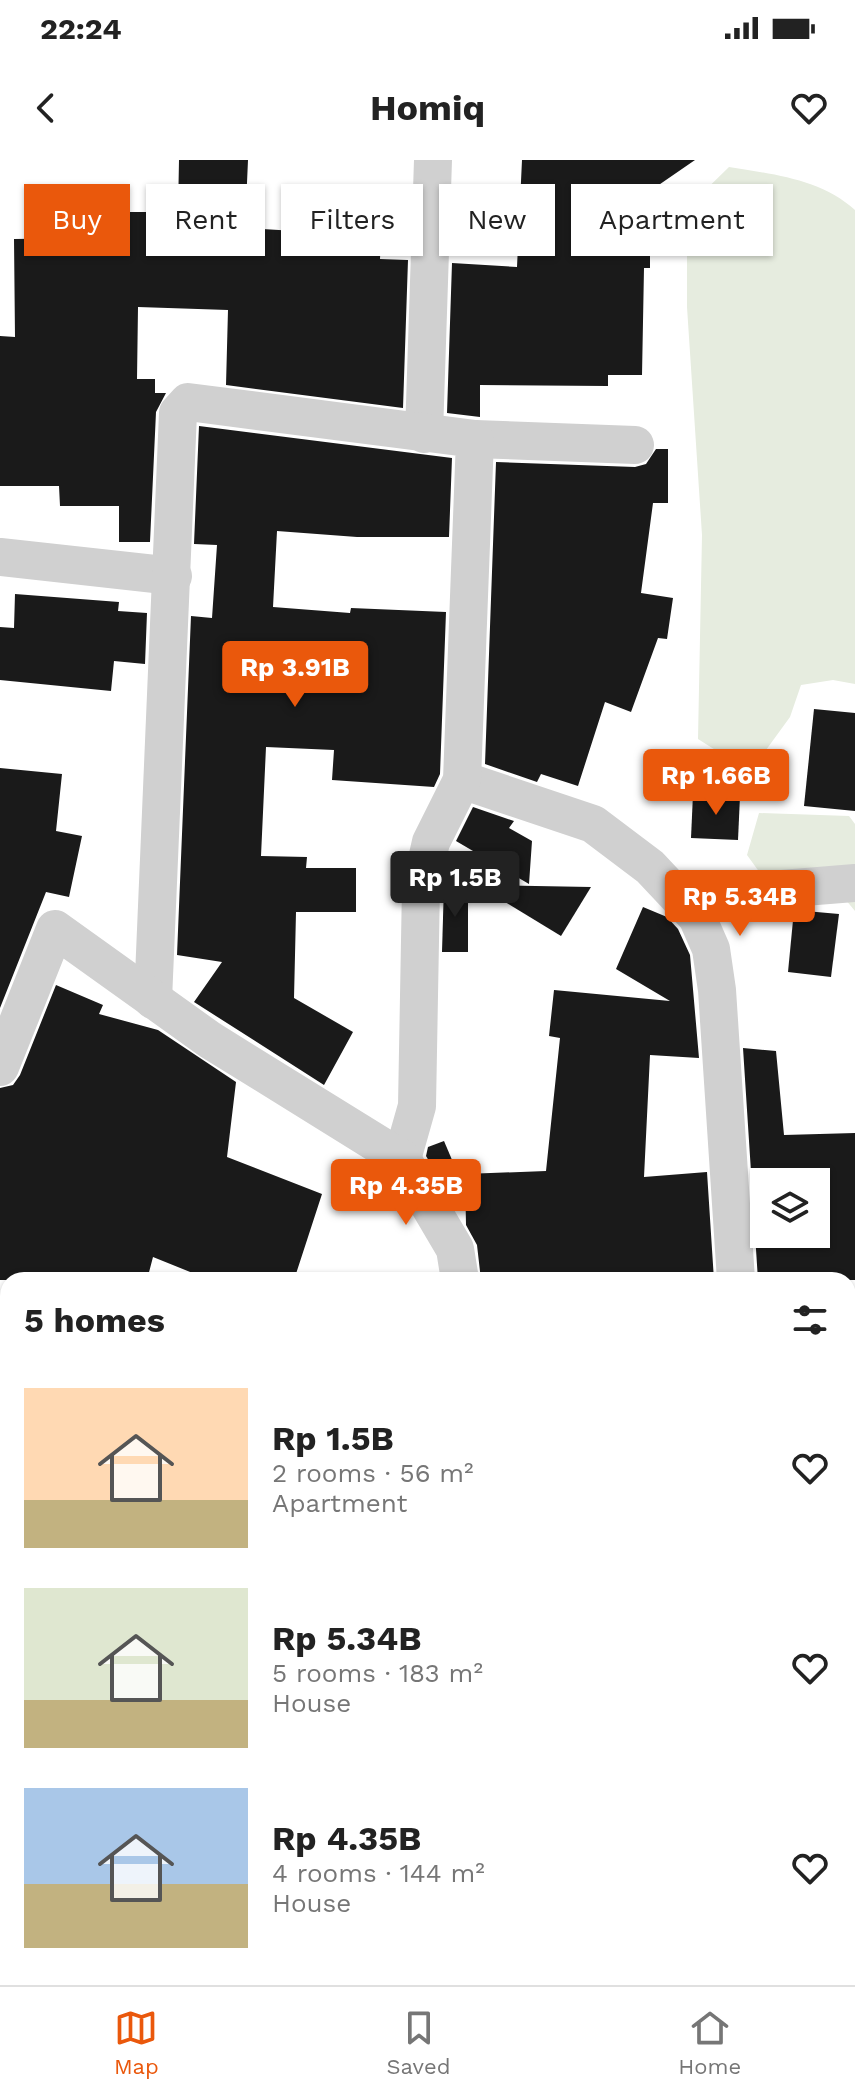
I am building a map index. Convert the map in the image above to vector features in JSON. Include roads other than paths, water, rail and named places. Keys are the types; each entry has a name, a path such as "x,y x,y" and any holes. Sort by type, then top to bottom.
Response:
{"street":[{"path":"424,434 433,160"},
{"path":"153,1000 178,413 181,406 188,402 475,439 635,445"},
{"path":"402,1159 417,1106 421,886 431,842 462,780 475,439"},
{"path":"0,557 173,576"},
{"path":"462,780 593,824 650,867 697,917 711,949 735,1272"},
{"path":"681,897 855,883"},
{"path":"0,1067 55,929 210,1040 402,1159 455,1249 459,1272"}]}
